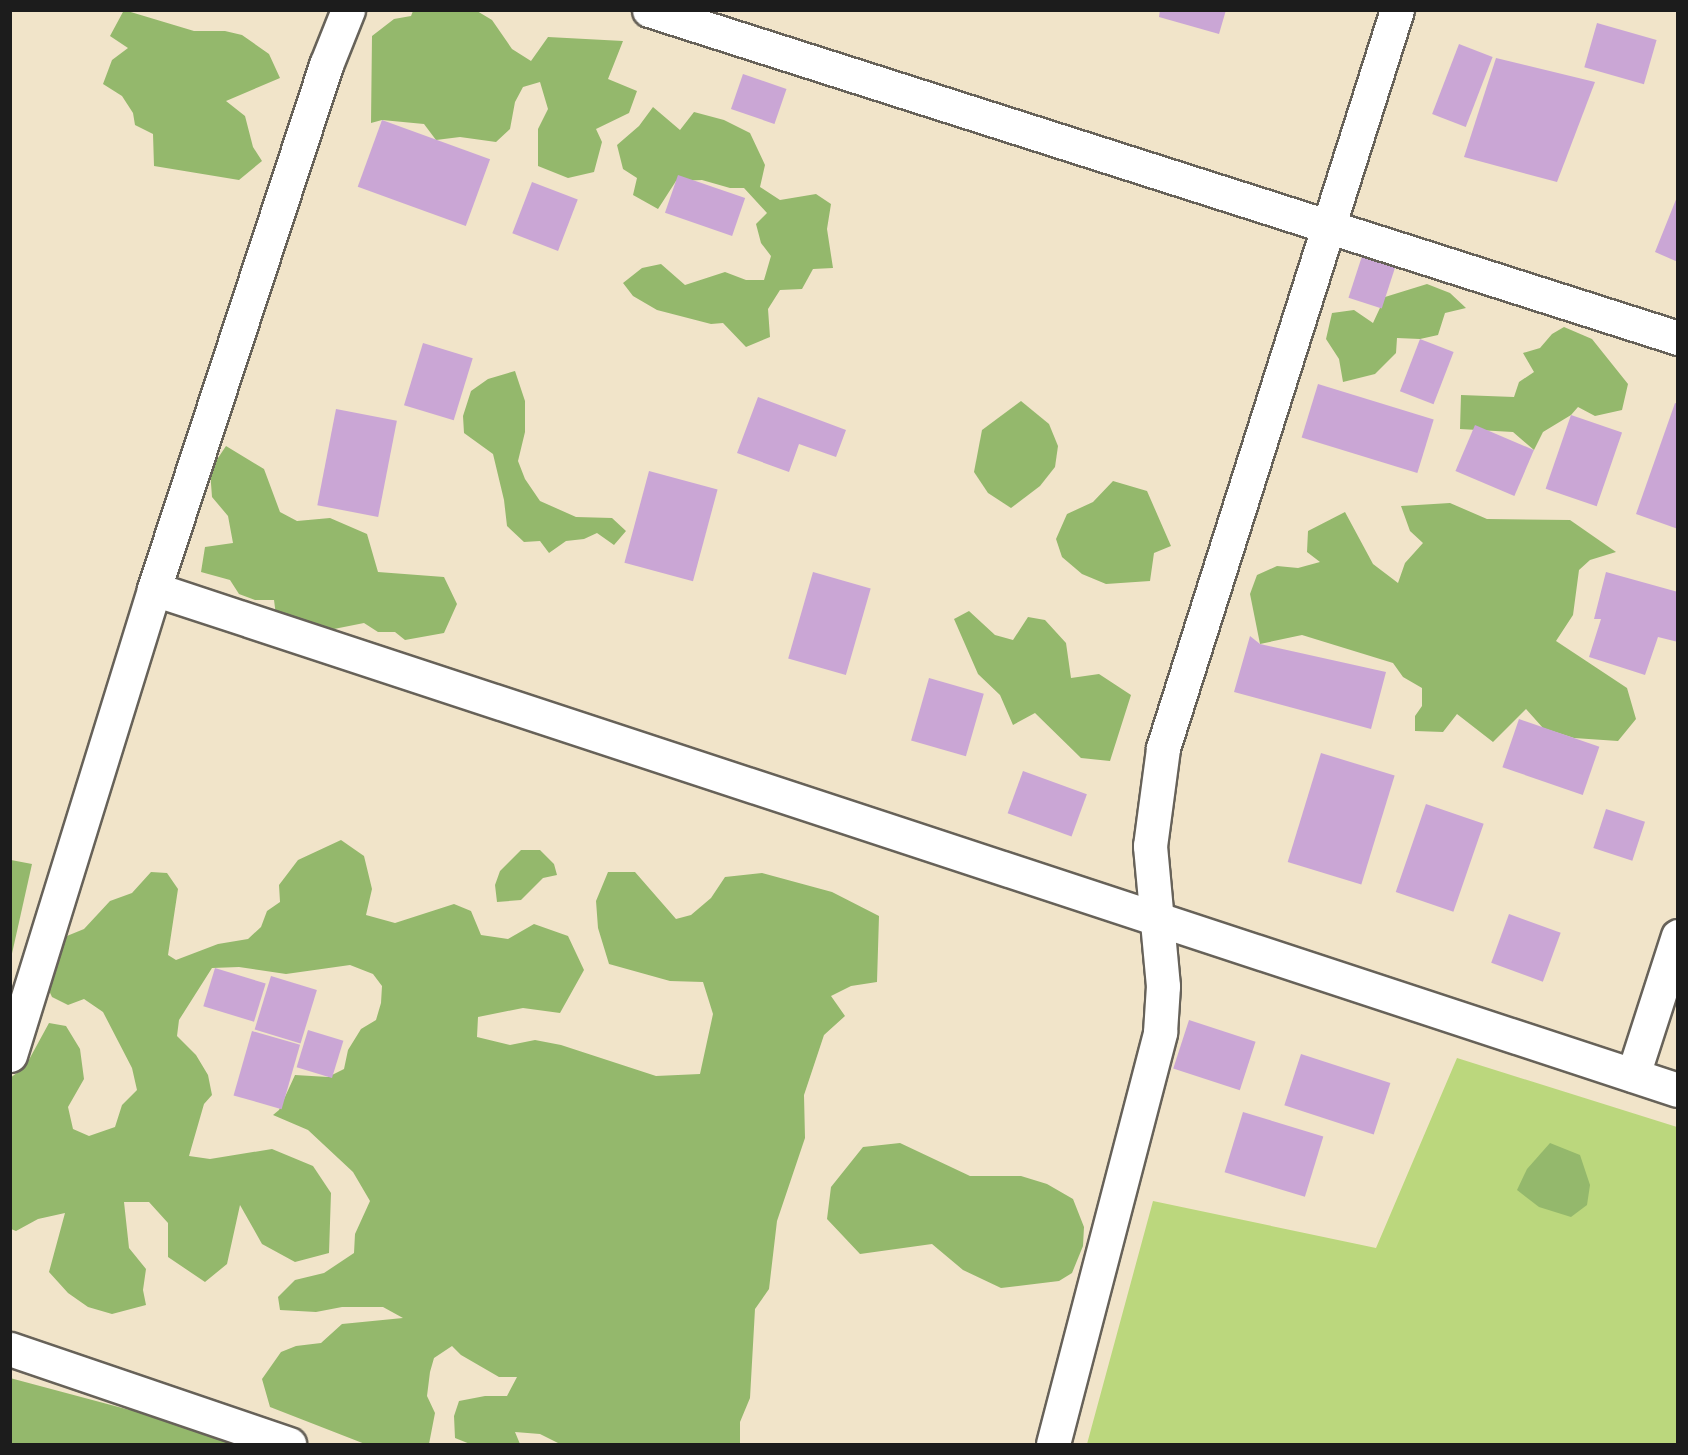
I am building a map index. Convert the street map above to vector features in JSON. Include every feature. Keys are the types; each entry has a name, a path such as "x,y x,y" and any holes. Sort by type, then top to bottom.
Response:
{"street":[{"path":"10,1055 154,590 326,65 348,10"},
{"path":"649,10 1677,338"},
{"path":"1053,1444 1160,1032 1163,986 1150,846 1163,748 1397,10"},
{"path":"154,590 1677,1090"},
{"path":"1633,1075 1677,936"},
{"path":"10,1349 289,1444"}],"green space":[{"path":"124,10 194,31 225,31 242,35 269,54 280,78 226,101 245,116 253,147 262,161 239,180 154,166 153,134 135,125 133,113 122,96 103,84 112,60 128,48 110,36"},
{"path":"413,11 477,11 492,20 512,49 531,61 548,37 623,41 608,79 637,91 629,113 596,129 602,142 594,172 568,178 538,166 538,129 548,109 540,82 523,87 515,102 510,129 496,142 460,137 436,140 424,124 382,120 371,123 372,36 394,19 411,16"},
{"path":"653,107 680,130 694,112 724,120 750,133 765,165 760,187 780,200 816,194 831,204 827,229 833,268 813,269 802,289 780,290 768,309 770,337 746,347 723,323 711,324 657,310 633,296 623,283 642,268 661,264 685,285 725,272 746,280 764,280 771,256 761,243 756,224 767,213 744,188 730,188 702,180 676,181 658,209 633,195 637,178 623,169 617,145 639,126"},
{"path":"1427,284 1450,293 1466,308 1445,313 1438,335 1420,339 1397,338 1396,353 1375,374 1343,382 1339,359 1326,339 1332,313 1354,310 1373,323 1385,297"},
{"path":"1564,327 1592,339 1628,384 1622,410 1595,416 1578,407 1571,415 1543,432 1534,450 1513,432 1460,429 1461,395 1514,397 1519,382 1534,372 1523,353 1540,348 1552,334"},
{"path":"515,371 525,401 525,432 518,461 525,479 540,501 576,517 612,518 626,531 614,545 597,533 584,539 566,541 549,553 540,541 524,542 507,526 504,500 493,454 464,433 463,416 471,391 488,379"},
{"path":"1021,401 1049,424 1058,446 1055,467 1040,486 1011,508 988,493 974,472 982,430"},
{"path":"226,446 264,469 280,512 297,521 330,518 367,534 378,572 444,577 457,604 444,633 405,640 395,632 378,632 364,623 324,631 277,623 274,600 255,600 239,594 230,580 201,572 205,547 233,543 228,516 212,497 210,470"},
{"path":"1113,481 1147,491 1171,546 1154,553 1150,581 1106,584 1082,574 1062,557 1056,539 1067,514 1093,502"},
{"path":"1450,503 1487,519 1570,520 1616,552 1590,560 1579,570 1573,615 1556,641 1627,688 1636,719 1618,741 1574,738 1543,728 1526,709 1493,742 1457,714 1443,732 1415,731 1415,716 1422,706 1422,688 1403,677 1393,663 1302,635 1260,644 1250,594 1257,575 1277,566 1298,568 1320,562 1307,552 1308,531 1345,512 1373,564 1398,583 1405,563 1423,543 1410,531 1401,506"},
{"path":"969,611 995,635 1013,640 1028,617 1045,620 1066,643 1071,678 1099,674 1131,695 1110,761 1081,758 1035,713 1013,725 1000,695 978,674 954,619"},
{"path":"341,840 364,856 372,889 366,915 395,923 454,904 471,911 481,935 508,939 534,924 568,936 584,970 560,1013 523,1008 478,1017 477,1037 510,1045 535,1040 561,1045 656,1076 700,1074 713,1014 703,982 670,981 609,964 598,928 596,901 608,872 635,872 676,919 691,915 711,898 725,877 762,873 832,892 879,916 877,982 851,986 831,996 845,1016 824,1035 804,1095 805,1138 777,1221 769,1289 755,1309 750,1398 740,1422 740,1444 560,1444 540,1434 515,1432 520,1444 470,1444 455,1438 454,1416 459,1401 485,1396 507,1396 517,1377 499,1377 461,1355 452,1346 434,1358 430,1372 427,1396 435,1413 429,1444 365,1444 270,1407 262,1379 281,1352 296,1346 321,1343 342,1324 403,1318 383,1307 342,1307 316,1312 280,1310 278,1297 295,1280 324,1273 354,1253 355,1234 370,1201 353,1172 308,1130 273,1115 279,1110 295,1075 328,1077 344,1069 348,1050 361,1029 376,1020 381,1003 382,986 373,974 350,965 286,974 239,967 212,968 179,1020 177,1036 196,1055 208,1075 212,1095 204,1104 189,1156 210,1159 272,1149 313,1166 331,1193 329,1253 295,1262 262,1244 240,1205 227,1264 205,1282 168,1257 168,1223 149,1202 124,1202 129,1248 146,1269 143,1290 146,1305 112,1314 88,1307 68,1293 49,1272 65,1213 38,1219 16,1231 11,1229 10,1078 25,1067 49,1023 66,1026 80,1049 84,1079 68,1107 73,1129 89,1136 115,1127 122,1105 137,1090 132,1068 103,1012 84,999 68,1005 52,997 43,978 62,938 84,929 110,901 132,893 151,872 167,873 178,889 168,955 176,960 218,944 248,939 261,927 267,911 280,902 279,885 298,860"},
{"path":"521,850 540,850 554,864 557,875 543,878 521,900 497,902 495,885 500,871"},
{"path":"10,860 32,864 11,958"},
{"path":"1457,1058 1677,1127 1677,1444 1087,1444 1153,1201 1376,1248"},
{"path":"900,1143 970,1176 1021,1176 1047,1184 1073,1199 1084,1227 1083,1246 1072,1273 1059,1281 1001,1288 963,1270 932,1244 860,1254 827,1219 831,1187 863,1147"},
{"path":"1550,1143 1580,1155 1590,1185 1587,1205 1571,1217 1539,1207 1517,1190 1527,1169"},
{"path":"10,1378 126,1409 216,1428 260,1444 11,1444"}],"building":[{"path":"1160,10 1226,10 1219,34 1159,17"},
{"path":"1597,23 1657,40 1644,84 1584,67"},
{"path":"1459,44 1493,57 1466,127 1432,114"},
{"path":"1496,58 1595,82 1557,182 1464,157"},
{"path":"743,74 786,89 774,124 731,109"},
{"path":"382,120 490,159 466,226 358,187"},
{"path":"678,175 745,198 732,236 665,213"},
{"path":"532,182 578,200 558,251 512,233"},
{"path":"1678,197 1678,262 1655,252"},
{"path":"1363,253 1396,264 1382,309 1348,298"},
{"path":"1420,339 1454,352 1434,404 1400,391"},
{"path":"423,343 473,358 454,420 404,405"},
{"path":"1318,384 1434,419 1417,473 1302,438"},
{"path":"758,397 846,430 836,457 799,444 789,472 737,453"},
{"path":"1675,403 1678,404 1678,529 1636,514"},
{"path":"336,409 397,421 378,517 317,505"},
{"path":"1571,415 1622,433 1597,506 1546,489"},
{"path":"1475,425 1534,450 1514,496 1455,471"},
{"path":"649,471 718,489 693,581 624,563"},
{"path":"813,572 871,589 846,675 788,659"},
{"path":"1606,572 1678,592 1678,642 1658,637 1645,675 1589,657 1601,619 1594,619"},
{"path":"1250,636 1260,644 1386,672 1371,729 1234,692"},
{"path":"929,678 984,694 966,756 911,740"},
{"path":"1519,719 1599,747 1583,795 1502,767"},
{"path":"1321,753 1395,776 1361,885 1288,862"},
{"path":"1023,771 1087,794 1072,837 1008,813"},
{"path":"1426,804 1484,824 1453,912 1396,892"},
{"path":"1606,809 1645,822 1632,861 1593,848"},
{"path":"1509,914 1561,933 1543,982 1491,963"},
{"path":"215,968 266,983 254,1022 203,1006"},
{"path":"271,976 317,990 301,1044 255,1030"},
{"path":"1189,1020 1256,1042 1240,1090 1173,1069"},
{"path":"308,1030 343,1041 332,1078 297,1067"},
{"path":"252,1031 300,1045 282,1109 234,1095"},
{"path":"1301,1054 1390,1083 1374,1134 1284,1105"},
{"path":"1243,1112 1323,1137 1305,1197 1225,1172"}]}
